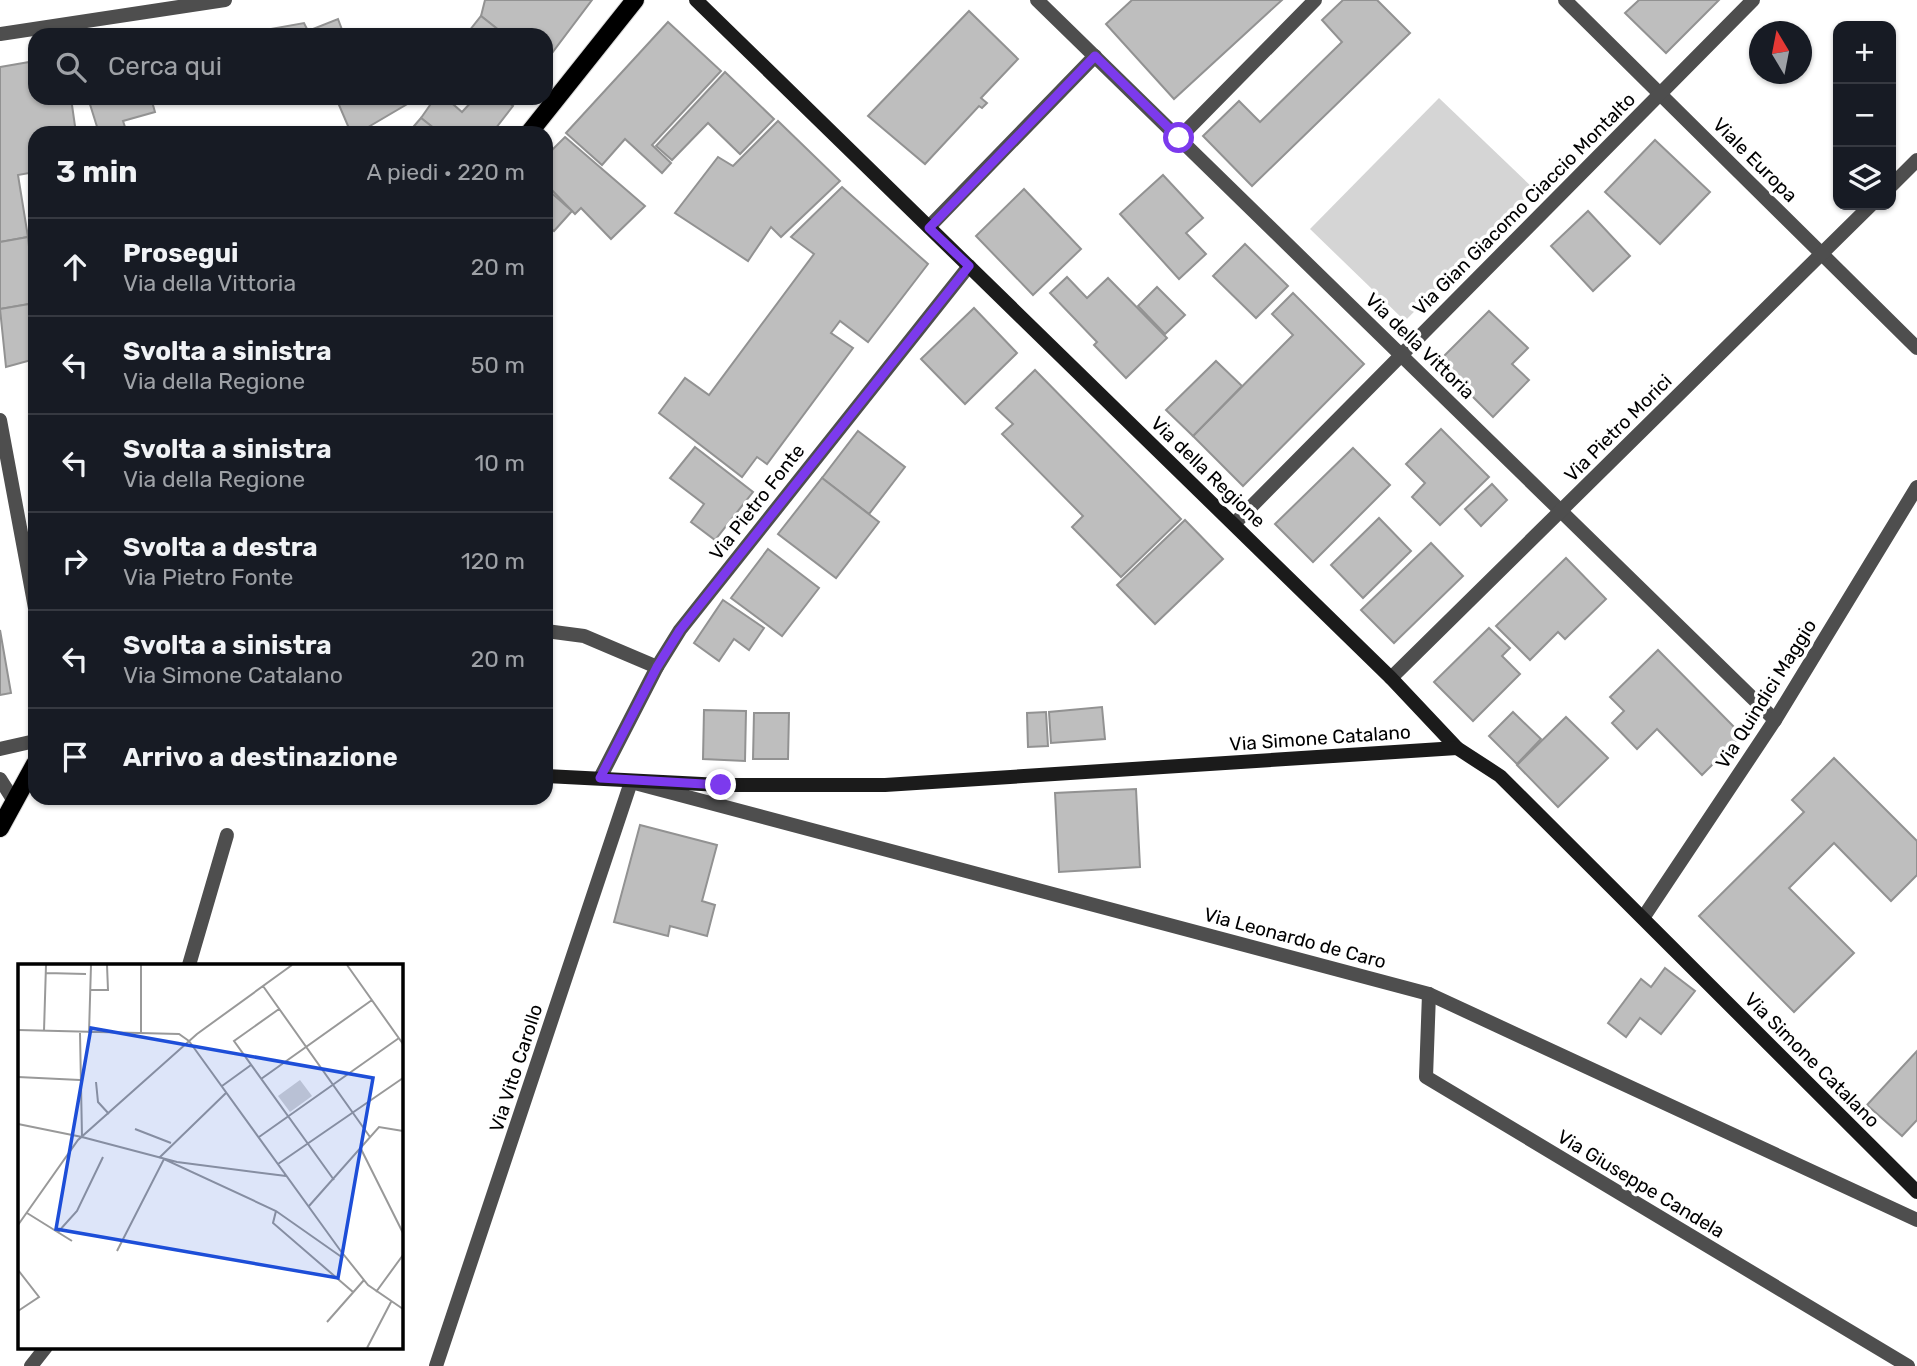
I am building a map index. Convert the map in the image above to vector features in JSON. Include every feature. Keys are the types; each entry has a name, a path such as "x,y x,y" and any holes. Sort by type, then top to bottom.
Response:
{"main road":[{"path":"553,103 635,0"},
{"name":"Via della Regione","path":"696,0 1391,678 1457,748"},
{"path":"535,126 551,105"},
{"name":"Via Simone Catalano","path":"553,776 631,782 885,785 1457,748 1500,776 1917,1192"},
{"path":"0,828 28,776"}],"street":[{"path":"40,28 225,0"},
{"name":"Via della Vittoria","path":"1037,0 1775,720"},
{"path":"1179,138 1315,0"},
{"name":"Viale Europa","path":"1565,0 1917,348"},
{"name":"Via Gian Giacomo Ciaccio Montalto","path":"1234,524 1753,0"},
{"path":"0,34 28,30"},
{"path":"929,228 1095,56"},
{"path":"1896,181 1917,160"},
{"name":"Via Pietro Morici","path":"1391,678 1866,210"},
{"name":"Via Pietro Fonte","path":"600,778 657,667 689,619 969,266"},
{"path":"0,419 28,570"},
{"name":"Via Quindici Maggio","path":"1643,918 1775,720 1917,487"},
{"path":"553,632 584,636 657,667"},
{"path":"0,749 28,743"},
{"path":"0,779 14,801"},
{"name":"Via Leonardo de Caro","path":"631,782 1429,993 1917,1220"},
{"name":"Via Vito Carollo","path":"436,1366 631,782"},
{"path":"189,964 227,835"},
{"name":"Via Giuseppe Candela","path":"1429,993 1426,1077 1908,1366"},
{"path":"31,1366 45,1348"}],"shaded area":[{"path":"1439,98 1534,189 1405,321 1310,229"}],"building":[{"path":"485,0 592,0 553,52 553,28 496,28 481,16"},
{"path":"1132,0 1282,0 1174,99 1106,24"},
{"path":"1343,0 1377,0 1410,33 1252,186 1203,136 1239,101 1260,122 1342,42 1322,20"},
{"path":"1639,0 1719,0 1666,53 1625,13"},
{"path":"969,11 1018,59 981,98 987,103 982,108 979,106 925,164 868,116"},
{"path":"481,16 496,28 472,28"},
{"path":"338,19 341,28 316,28"},
{"path":"668,22 721,71 652,145 671,163 662,173 625,139 602,165 566,133"},
{"path":"304,23 306,28 276,28"},
{"path":"28,62 28,105 72,105 75,126 28,126 28,173 18,175 28,237 0,242 0,67"},
{"path":"725,72 774,119 740,154 708,123 672,160 656,146"},
{"path":"90,105 153,105 155,112 123,121 125,126 97,126"},
{"path":"339,105 406,105 370,126 348,126"},
{"path":"430,105 454,105 462,112 468,105 513,106 497,126 431,126 421,118"},
{"path":"421,118 431,126 414,126"},
{"path":"778,121 840,181 781,237 771,227 748,261 675,213 718,157 733,166"},
{"path":"565,137 645,206 611,239 581,208 575,214 553,191 553,149"},
{"path":"1655,140 1710,192 1660,244 1605,192"},
{"path":"1163,175 1203,218 1186,233 1206,254 1179,279 1120,214"},
{"path":"842,187 928,264 868,342 840,321 831,333 853,348 767,464 757,457 742,477 659,413 685,378 709,395 814,254 791,237"},
{"path":"1024,189 1081,249 1033,295 976,236"},
{"path":"553,194 572,211 553,230"},
{"path":"1588,211 1630,256 1593,291 1551,246"},
{"path":"28,237 28,304 0,309 0,242"},
{"path":"1245,244 1288,286 1256,318 1213,276"},
{"path":"1067,277 1087,298 1108,278 1167,338 1126,378 1094,345 1097,342 1050,293"},
{"path":"1157,287 1185,315 1165,334 1138,306"},
{"path":"1293,293 1364,364 1243,486 1193,436 1293,335 1272,314"},
{"path":"28,304 28,361 6,367 0,309"},
{"path":"974,308 1017,353 965,404 921,359"},
{"path":"1489,311 1528,348 1512,364 1529,380 1493,417 1438,362"},
{"path":"1216,361 1242,386 1193,436 1166,410"},
{"path":"1035,370 1181,519 1121,577 1072,527 1083,516 1002,434 1013,424 996,408"},
{"path":"1441,429 1489,477 1440,525 1412,497 1425,483 1406,464"},
{"path":"858,431 905,467 869,514 822,478"},
{"path":"695,447 753,492 715,540 691,522 704,504 670,478"},
{"path":"1353,448 1390,485 1313,562 1275,524"},
{"path":"822,478 879,522 836,578 778,534"},
{"path":"1492,484 1507,500 1481,526 1465,509"},
{"path":"1379,518 1411,551 1363,598 1331,565"},
{"path":"1185,520 1223,559 1155,624 1117,585"},
{"path":"1431,543 1463,576 1394,643 1361,610"},
{"path":"768,549 819,588 782,636 731,598"},
{"path":"1566,558 1606,599 1565,639 1558,632 1530,660 1496,626"},
{"path":"723,600 764,628 749,650 734,639 719,661 694,643"},
{"path":"1489,628 1510,648 1502,656 1520,674 1473,721 1434,682"},
{"path":"0,630 11,693 0,695"},
{"path":"1658,650 1742,735 1702,775 1657,729 1637,749 1612,723 1624,711 1610,697"},
{"path":"1102,707 1105,739 1051,743 1049,712"},
{"path":"704,710 746,711 745,761 703,759"},
{"path":"1046,712 1048,746 1028,747 1027,713"},
{"path":"1513,712 1541,739 1517,764 1489,736"},
{"path":"754,713 789,713 788,759 753,759"},
{"path":"1566,717 1608,758 1558,807 1517,765"},
{"path":"1834,758 1917,841 1917,875 1891,901 1834,843 1789,888 1854,953 1794,1012 1699,916 1804,812 1792,800"},
{"path":"1136,789 1140,867 1059,872 1055,793"},
{"path":"640,825 717,845 702,901 715,905 707,936 670,926 668,936 614,922"},
{"path":"1665,968 1695,991 1661,1034 1640,1018 1626,1037 1608,1023 1641,979 1651,987"},
{"path":"1917,1051 1917,1120 1902,1136 1867,1105"}],"route":[{"path":"721,785 631,782 600,778 657,667 680,630 969,266 929,228 1095,56 1179,138"}]}
